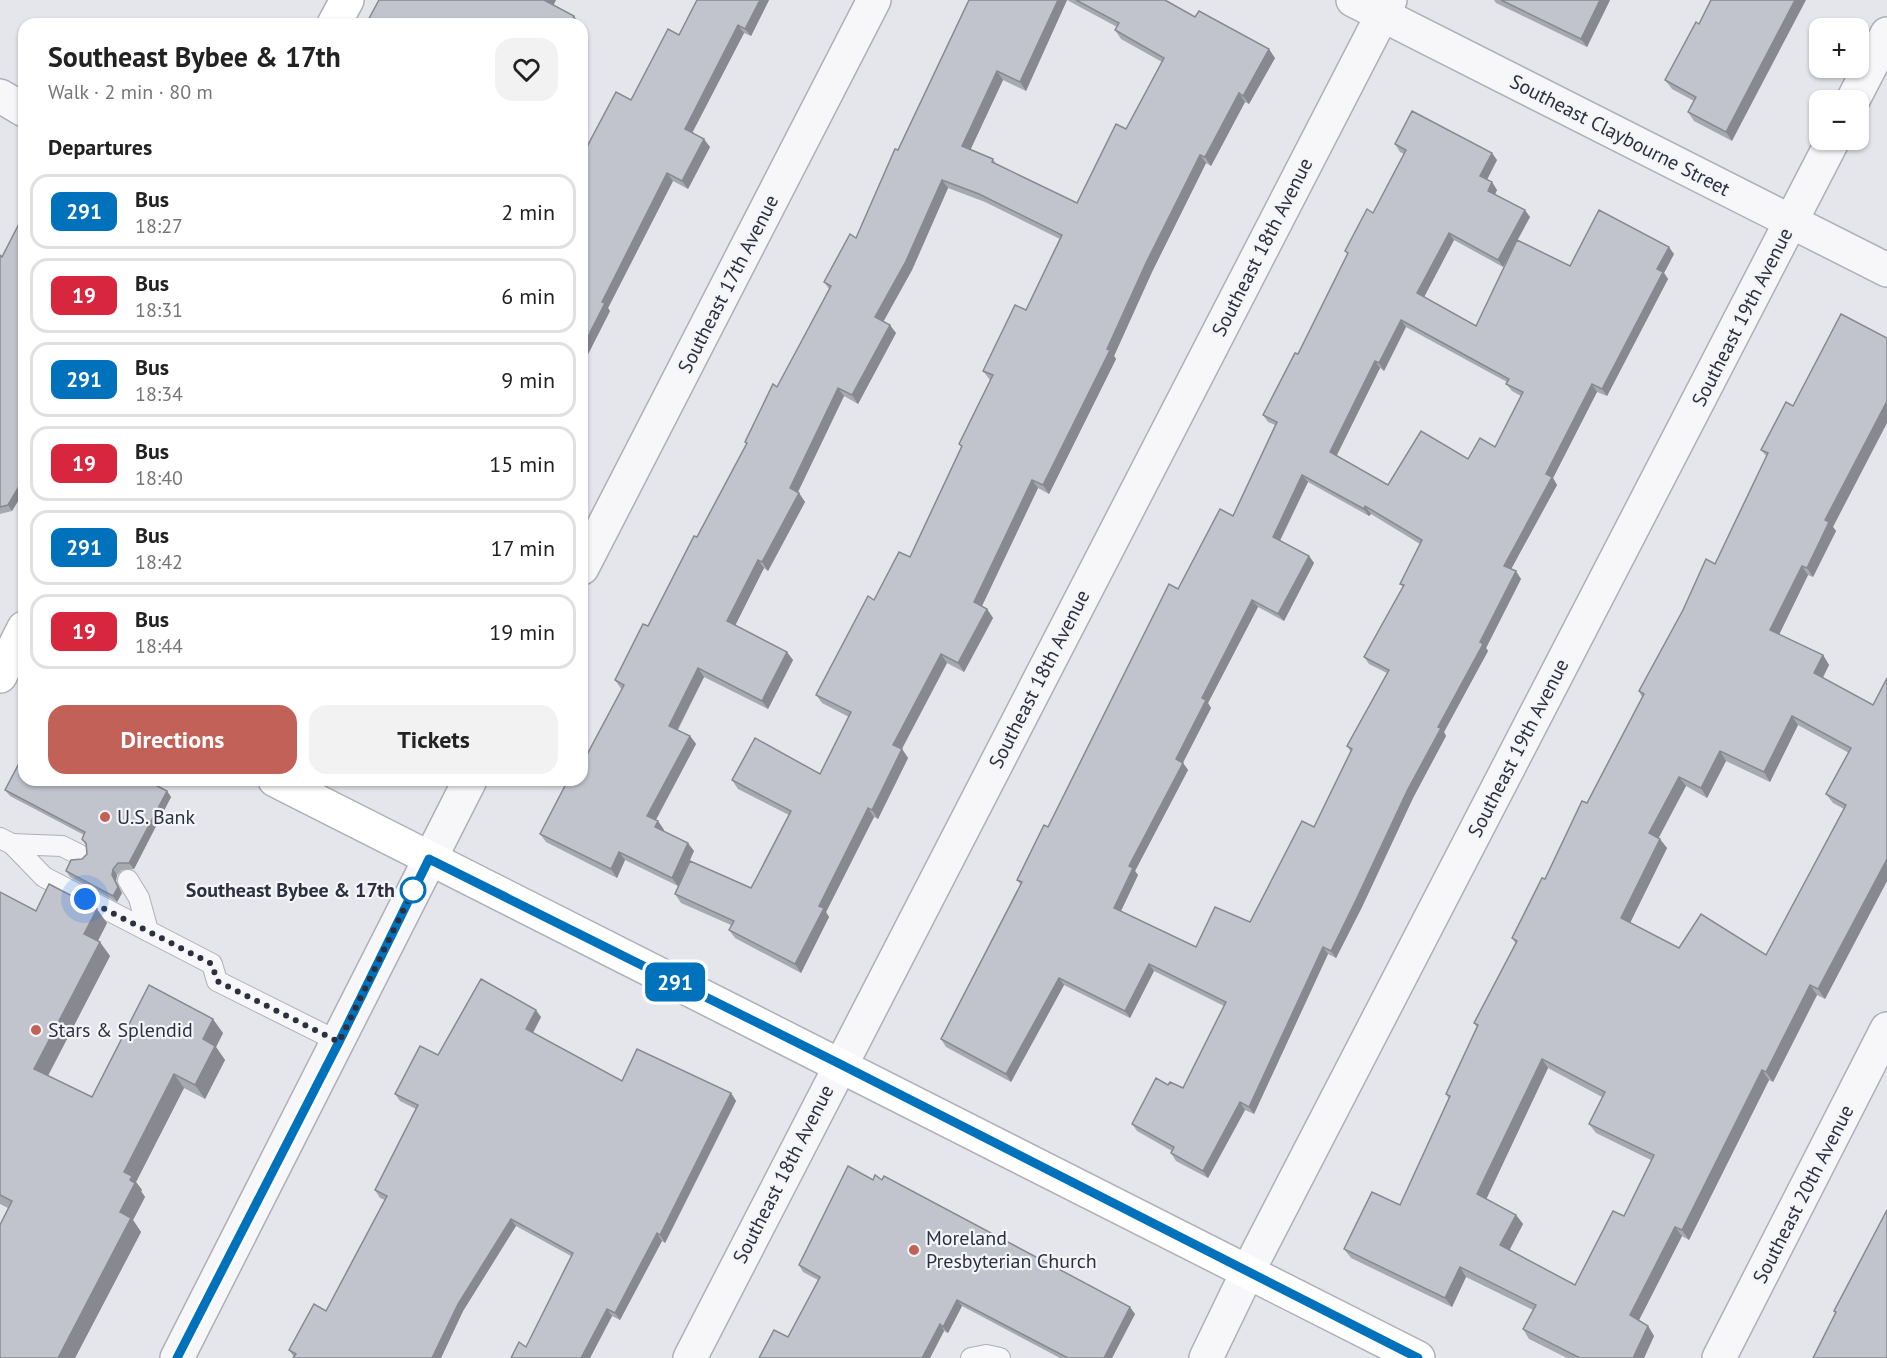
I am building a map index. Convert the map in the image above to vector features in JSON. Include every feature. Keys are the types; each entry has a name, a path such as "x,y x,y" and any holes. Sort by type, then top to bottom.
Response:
{"main road":[{"path":"337,18 347,0"},
{"path":"287,786 1418,1358"}],"street":[{"name":"Southeast 17th Avenue","path":"588,556 874,0"},
{"name":"Southeast Claybourne Street","path":"1353,0 1386,7 1887,270"},
{"name":"Southeast 18th Avenue","path":"690,1358 1386,7"},
{"path":"1858,90 1887,34"},
{"path":"0,96 18,106"},
{"name":"Southeast 19th Avenue","path":"1206,1358 1248,1271 1828,150"},
{"path":"177,1358 467,786"},
{"name":"Southeast 20th Avenue","path":"1719,1358 1887,1029"}],"lane":[{"path":"6,841 62,846 81,855"},
{"path":"6,841 44,877 212,964 217,981 339,1042"},
{"path":"128,880 139,898 148,931"},
{"path":"971,1358 986,1354 1000,1358"}],"building":[{"path":"379,0 544,0 574,16 573,18 369,18"},
{"path":"697,0 760,0 745,29 738,25 685,129 704,139 682,181 667,173 602,302 605,303 588,336 588,145 616,92 631,100 668,29 679,35"},
{"path":"969,0 1058,0 1020,82 997,71 962,146 993,159 992,162 1077,203 1116,124 1126,129 1164,58 1115,30 1119,23 1076,0 1165,0 1195,17 1199,11 1269,49 1243,96 1239,93 1205,157 1200,155 1146,263 1107,349 1110,350 1043,485 1032,480 974,602 987,609 958,663 941,654 893,745 902,749 872,810 868,808 819,906 824,908 795,964 729,930 734,921 675,894 690,861 751,888 791,811 732,780 755,738 820,774 851,712 816,695 868,596 874,600 899,552 910,557 962,446 959,444 993,375 983,371 1015,305 1026,310 1062,235 979,194 942,180 906,261 875,317 890,325 852,395 838,388 790,488 799,493 762,562 758,560 727,621 787,652 762,701 698,668 669,726 690,736 647,816 658,821 655,827 688,843 672,878 619,852 611,869 540,834 565,786 588,786 588,753 624,685 615,680 643,624 648,626 694,536 697,537 747,443 745,442 773,384 777,387 831,286 824,282 850,234 856,238 895,149 898,150"},
{"path":"1501,0 1600,0 1581,39"},
{"path":"1711,0 1795,0 1726,132 1688,112 1696,97 1665,80 1696,22 1699,24"},
{"path":"1412,111 1492,153 1480,176 1492,182 1488,191 1525,210 1498,260 1449,233 1417,293 1476,326 1517,240 1570,266 1599,210 1669,247 1657,269 1663,272 1602,389 1592,384 1546,474 1552,477 1504,566 1516,571 1480,642 1483,644 1438,727 1441,728 1407,791 1331,951 1323,947 1249,1107 1240,1102 1203,1171 1171,1153 1174,1147 1132,1124 1156,1078 1168,1085 1170,1082 1183,1088 1226,1002 1149,964 1125,1011 1059,978 1006,1074 941,1039 1022,882 1017,880 1044,825 1048,827 1169,584 1178,589 1220,509 1233,516 1277,422 1263,415 1295,353 1298,354 1348,253 1345,251 1367,209 1373,213 1406,150 1395,144","holes":["1401,320 1509,379 1506,384 1523,392 1495,447 1480,438 1468,459 1421,431 1388,485 1330,452 1375,361 1379,363","1302,475 1364,509 1365,506 1422,540 1400,584 1404,585 1364,657 1389,670 1347,746 1352,749 1314,827 1302,821 1250,922 1215,907 1196,947 1114,908 1133,868 1129,866 1183,763 1176,759 1206,700 1202,698 1252,600 1278,614 1309,556 1273,537"]},
{"path":"18,226 18,488 8,505 0,507 0,255 2,257"},
{"path":"1841,314 1887,338 1887,401 1825,520 1829,522 1807,568 1802,566 1770,630 1823,655 1814,673 1873,705 1887,678 1887,859 1818,989 1810,985 1766,1072 1762,1070 1682,1230 1675,1227 1630,1315 1648,1326 1633,1358 1580,1358 1523,1329 1536,1305 1460,1267 1445,1298 1344,1249 1372,1192 1400,1205 1450,1096 1446,1094 1478,1025 1474,1023 1517,941 1512,938 1542,878 1545,879 1582,801 1587,803 1644,694 1639,691 1683,610 1706,559 1715,564 1768,453 1761,450 1786,402 1793,406","holes":["1792,716 1851,748 1826,794 1846,805 1766,955 1701,914 1679,948 1621,918 1660,839 1649,833 1679,777 1701,788 1720,751 1764,772","1542,1059 1605,1092 1589,1124 1654,1155 1624,1216 1613,1211 1575,1285 1500,1245 1516,1215 1477,1194"]},
{"name":"U.S. Bank","path":"18,765 18,786 157,786 167,791 129,863 118,863 113,869 112,875 118,887 113,896 66,871 71,860 82,859 87,854 86,843 82,839 85,832 5,790"},
{"path":"49,884 97,909 84,934 100,942 34,1069 92,1097 149,985 213,1019 203,1039 215,1046 195,1085 174,1074 124,1172 132,1176 130,1180 135,1183 120,1212 131,1218 58,1358 0,1358 0,1225 12,1201 0,1195 0,892 36,911"},
{"path":"481,979 536,1010 526,1029 622,1081 637,1049 731,1093 660,1235 657,1233 615,1313 607,1309 581,1358 511,1358 519,1342 526,1347 573,1253 511,1219 458,1304 432,1358 293,1358 296,1354 289,1350 314,1304 326,1311 387,1196 375,1190 418,1105 395,1094 420,1046 438,1055"},
{"name":"Moreland Presbyterian Church","path":"848,1166 873,1180 875,1175 882,1180 884,1176 1130,1307 1104,1358 1068,1358 957,1300 943,1327 940,1324 922,1358 759,1358 774,1330 788,1337 820,1277 799,1265"},
{"path":"1887,1210 1887,1358 1813,1358 1836,1312 1834,1311"}],"bus line":[{"name":"291","path":"177,1358 339,1042 429,859 1205,1248 1418,1358"}],"place":[{"name":"U.S. Bank","path":"105,817"},
{"name":"Southeast Bybee & 17th","path":"413,890"},
{"name":"Stars & Splendid","path":"36,1030"},
{"name":"Moreland Presbyterian Church","path":"914,1250"}],"route":[{"path":"85,899 212,964 217,981 339,1042 418,880 413,890"}]}
